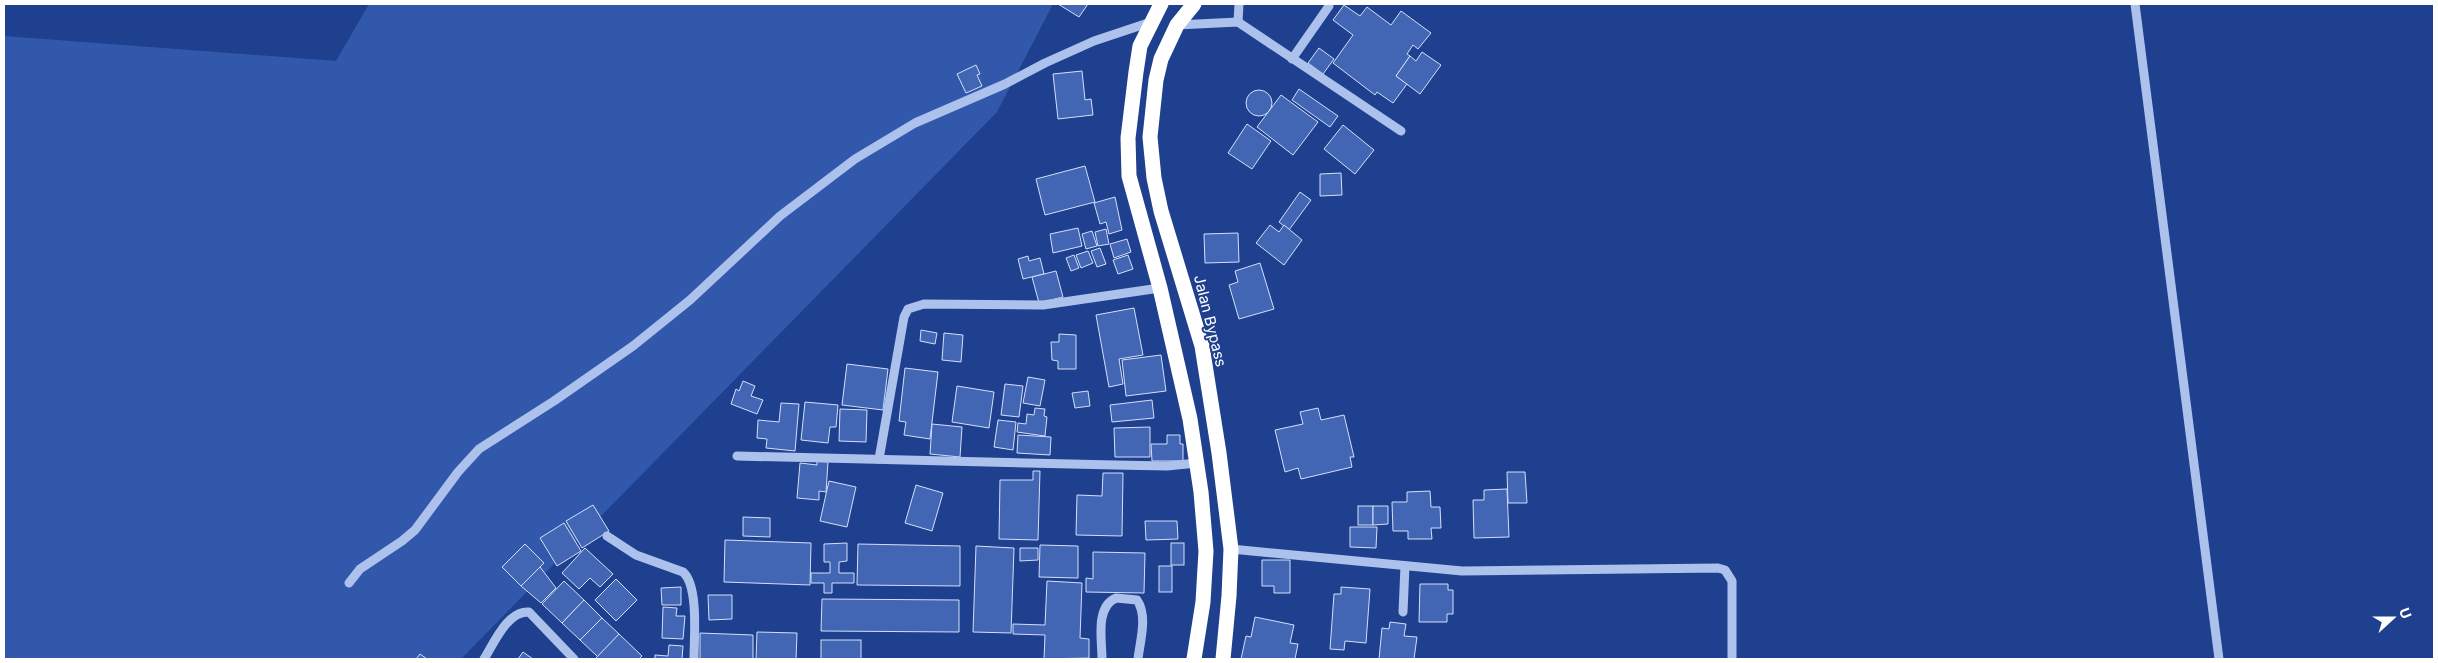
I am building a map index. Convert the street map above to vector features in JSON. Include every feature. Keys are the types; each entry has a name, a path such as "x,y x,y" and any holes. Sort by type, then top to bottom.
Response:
{"highway":[{"path":"1162,4 1140,46 1128,138 1129,166 1160,288 1190,419 1196,462 1206,551 1203,602 1194,659"},
{"name":"Jalan Bypass","path":"1194,4 1177,25 1161,58 1156,80 1150,137 1154,178 1161,211 1202,346 1220,453 1230,549 1229,596 1223,659"}],"street":[{"path":"1238,22 1239,4"},
{"path":"2135,4 2219,659"},
{"path":"1292,59 1329,6"},
{"path":"349,583 360,569 415,530 458,472 479,449 554,402 633,346 724,270 780,216 842,168 915,124 1094,41 1151,22"},
{"path":"1177,25 1238,22 1401,131"},
{"path":"878,459 904,317 908,308 924,304 1043,305 1160,288"},
{"path":"737,456 1132,465 1196,462"},
{"path":"607,536 636,556 683,572 688,576 693,603 694,659"},
{"path":"1230,549 1462,571 1519,572 1718,568 1729,574 1732,582 1732,659"},
{"path":"1403,612 1405,566"},
{"path":"1102,659 1102,617 1104,608 1116,598 1136,600 1141,606 1142,615 1138,659"},
{"path":"484,659 512,618 522,611 529,612 574,659"}],"shaded area":[{"path":"369,4 1053,4 997,112 461,659 4,659 4,36 336,61"}],"building":[{"path":"1058,4 1088,4 1079,17"},
{"path":"1344,5 1360,16 1367,7 1391,25 1401,11 1431,33 1418,49 1413,45 1407,54 1410,56 1396,76 1407,84 1393,103 1377,92 1375,95 1333,63 1353,35 1333,20"},
{"path":"1319,48 1334,59 1323,74 1308,63"},
{"path":"1422,52 1441,65 1420,94 1396,76 1410,56 1416,61"},
{"path":"976,65 980,74 977,75 982,86 966,93 957,74"},
{"path":"1082,71 1085,100 1091,99 1093,115 1058,119 1053,74"},
{"path":"1299,89 1338,116 1330,127 1292,100"},
{"path":"1259,90 1268,94 1272,103 1268,112 1259,116 1250,112 1246,103 1250,94"},
{"path":"1281,95 1318,122 1293,155 1257,127"},
{"path":"1247,124 1271,141 1252,169 1228,153"},
{"path":"1343,125 1374,150 1355,174 1324,149"},
{"path":"1085,166 1095,202 1045,215 1036,179"},
{"path":"1341,173 1342,195 1320,196 1320,174"},
{"path":"1300,192 1311,200 1289,230 1279,222"},
{"path":"1115,197 1122,230 1109,234 1106,222 1100,224 1094,203"},
{"path":"1270,225 1279,232 1284,225 1302,240 1284,265 1256,243"},
{"path":"1078,228 1082,246 1053,253 1050,234"},
{"path":"1106,229 1109,244 1098,246 1095,232"},
{"path":"1092,231 1097,246 1086,249 1082,234"},
{"path":"1238,233 1239,262 1205,263 1204,234"},
{"path":"1127,239 1131,252 1114,258 1110,244"},
{"path":"1100,248 1106,264 1097,267 1091,251"},
{"path":"1088,251 1093,263 1081,268 1076,255"},
{"path":"1074,255 1079,268 1071,271 1066,258"},
{"path":"1128,255 1133,269 1118,274 1113,260"},
{"path":"1028,256 1029,261 1040,258 1044,274 1023,279 1018,259"},
{"path":"1260,263 1274,309 1239,319 1229,285 1238,282 1235,271"},
{"path":"1056,271 1063,297 1039,303 1032,277"},
{"path":"1134,308 1143,355 1119,359 1123,384 1109,387 1096,315"},
{"path":"921,330 937,333 935,344 920,341"},
{"path":"944,333 963,335 961,362 942,360"},
{"path":"1059,334 1076,335 1076,369 1058,369 1058,361 1052,360 1051,342 1059,342"},
{"path":"1161,355 1166,391 1126,396 1122,360"},
{"path":"847,364 888,369 883,410 842,405"},
{"path":"905,368 938,372 930,439 904,435 906,422 899,421"},
{"path":"1028,377 1045,380 1040,406 1023,403"},
{"path":"743,381 755,386 751,396 763,400 757,414 731,404 736,389 739,391"},
{"path":"1005,384 1023,386 1019,417 1001,415"},
{"path":"957,386 994,392 989,428 952,422"},
{"path":"1088,391 1090,406 1075,408 1072,393"},
{"path":"1152,400 1154,418 1112,422 1110,405"},
{"path":"805,402 838,405 836,427 830,427 828,443 801,440"},
{"path":"781,403 799,404 795,451 766,448 767,439 757,438 758,420 779,422"},
{"path":"1035,408 1045,409 1044,416 1047,417 1045,436 1017,432 1018,423 1026,424 1027,414 1034,415"},
{"path":"1318,408 1321,420 1344,415 1354,457 1350,457 1352,467 1301,479 1298,468 1285,472 1275,430 1303,424 1300,412"},
{"path":"840,409 867,410 866,442 839,441"},
{"path":"998,420 1016,422 1013,450 994,447"},
{"path":"932,424 962,427 960,457 930,454"},
{"path":"1150,427 1150,457 1115,457 1114,428"},
{"path":"1018,435 1051,437 1050,455 1017,453"},
{"path":"1167,435 1180,435 1180,444 1183,444 1183,461 1152,461 1151,444 1167,444"},
{"path":"817,461 828,462 826,492 819,491 819,500 797,498 800,463 817,465"},
{"path":"1033,471 1040,471 1038,540 999,539 1000,480 1033,480"},
{"path":"1507,472 1525,472 1527,503 1508,503"},
{"path":"1103,473 1123,473 1122,536 1076,535 1077,495 1102,496"},
{"path":"829,481 856,487 847,527 820,521"},
{"path":"916,485 943,493 932,531 905,523"},
{"path":"1507,489 1509,537 1474,538 1473,500 1484,500 1484,490"},
{"path":"1430,491 1431,507 1440,507 1441,528 1431,528 1432,539 1408,539 1408,531 1393,531 1392,502 1407,502 1407,492"},
{"path":"593,505 609,531 582,548 566,521"},
{"path":"1358,506 1373,506 1373,525 1358,525"},
{"path":"1373,506 1388,506 1388,524 1373,525"},
{"path":"743,517 770,518 770,537 743,536"},
{"path":"1145,521 1177,521 1178,539 1146,540"},
{"path":"564,523 581,551 557,566 540,538"},
{"path":"1350,527 1377,527 1376,548 1350,547"},
{"path":"725,540 811,543 810,585 724,582"},
{"path":"847,543 847,561 839,562 839,573 854,573 854,583 832,583 832,593 824,593 824,583 811,583 811,573 830,573 830,562 824,562 824,544"},
{"path":"1171,543 1184,543 1184,565 1171,565"},
{"path":"525,544 544,563 521,586 502,567"},
{"path":"858,544 960,546 960,586 857,585"},
{"path":"1040,545 1078,546 1078,578 1039,577"},
{"path":"976,546 1014,548 1011,633 973,632"},
{"path":"585,548 613,574 600,587 590,578 579,589 562,573"},
{"path":"1020,548 1038,548 1038,560 1020,561"},
{"path":"1093,552 1145,553 1144,593 1086,592 1086,578 1093,579"},
{"path":"1262,560 1290,560 1290,593 1274,593 1274,586 1262,586"},
{"path":"1159,566 1172,566 1172,592 1159,592"},
{"path":"540,567 556,588 541,603 521,586"},
{"path":"616,579 637,600 616,621 595,600"},
{"path":"564,581 584,600 562,623 542,604"},
{"path":"1047,581 1082,583 1080,638 1089,639 1089,658 1044,659 1045,635 1013,634 1013,624 1045,625"},
{"path":"1420,584 1448,584 1448,590 1453,590 1453,614 1447,614 1447,622 1419,622"},
{"path":"681,587 681,605 662,605 661,588"},
{"path":"1341,587 1370,589 1366,643 1345,641 1344,650 1330,649 1334,594 1341,594"},
{"path":"708,595 732,595 732,619 709,620"},
{"path":"822,599 959,600 959,632 821,631"},
{"path":"584,600 602,618 580,640 562,623"},
{"path":"663,607 677,608 676,616 685,616 683,639 662,638"},
{"path":"1255,617 1294,625 1290,643 1298,644 1295,659 1241,659 1246,636 1251,637"},
{"path":"602,618 619,634 598,657 580,640"},
{"path":"1390,622 1406,624 1404,636 1417,637 1414,659 1379,659 1382,628 1389,629"},
{"path":"757,632 797,633 796,659 756,659"},
{"path":"700,633 753,635 753,659 700,659"},
{"path":"619,634 642,656 639,659 595,659"},
{"path":"821,640 861,640 861,659 821,659"},
{"path":"669,645 683,646 682,659 655,659 655,655 668,656"},
{"path":"523,652 533,659 518,659"},
{"path":"420,654 427,659 416,659"}]}
